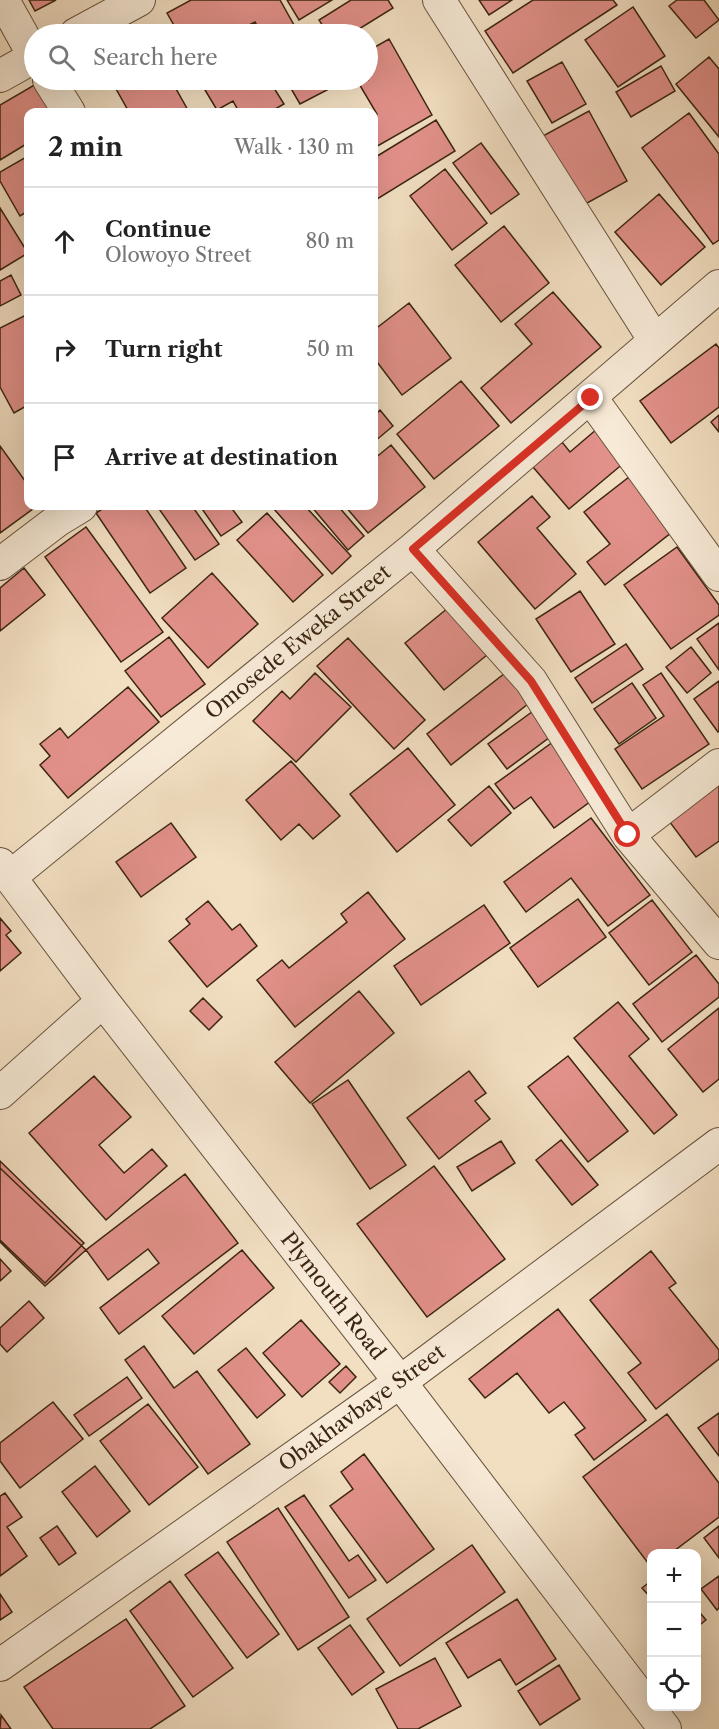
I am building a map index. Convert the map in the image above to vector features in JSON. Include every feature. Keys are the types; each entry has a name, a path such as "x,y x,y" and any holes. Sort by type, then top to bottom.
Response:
{"street":[{"path":"3,0 24,39"},
{"path":"95,24 139,0"},
{"path":"439,0 655,342"},
{"path":"0,75 24,62"},
{"path":"55,90 66,108"},
{"name":"Omosede Eweka Street","path":"5,871 413,549 719,286"},
{"path":"591,398 719,575"},
{"path":"0,564 57,520 74,510"},
{"path":"413,549 531,681 628,835 719,943"},
{"path":"628,835 719,765"},
{"name":"Plymouth Road","path":"5,871 103,1001 400,1382 658,1727"},
{"path":"0,1092 103,1001"},
{"name":"Obakhavbaye Street","path":"0,1665 400,1382 719,1144"}],"building":[{"path":"29,0 56,0 35,11"},
{"path":"191,0 280,0 293,24 256,24 255,22 251,24 173,24 167,13"},
{"path":"287,0 332,0 299,20"},
{"path":"351,0 388,0 393,8 367,24 322,24 319,20"},
{"path":"479,0 512,0 489,15"},
{"path":"533,0 613,0 617,5 513,73 485,31"},
{"path":"677,0 704,0 719,20 696,38 669,6"},
{"path":"633,7 665,56 618,87 585,40"},
{"path":"389,39 432,115 378,146 378,108 373,108 363,90 378,90 378,45"},
{"path":"709,57 719,69 719,137 676,84"},
{"path":"562,62 586,104 552,123 527,81"},
{"path":"661,66 675,91 631,117 616,92"},
{"path":"26,90 40,90 51,108 24,108 24,145 0,160 0,105"},
{"path":"117,90 177,90 187,108 127,108"},
{"path":"205,90 275,90 284,104 277,108 237,108 233,101 216,108"},
{"path":"292,90 327,90 300,104"},
{"path":"589,111 627,181 580,207 541,137"},
{"path":"689,113 719,154 719,240 713,244 642,148"},
{"path":"436,120 455,151 378,199 378,156"},
{"path":"481,143 519,194 491,214 453,163"},
{"path":"24,158 24,214 20,216 0,181 0,172"},
{"path":"445,169 487,223 452,250 410,196"},
{"path":"659,194 705,247 661,285 615,232"},
{"path":"0,208 24,247 24,255 0,270"},
{"path":"504,226 549,283 501,322 455,265"},
{"path":"11,275 21,295 0,306 0,281"},
{"path":"553,292 601,347 511,423 481,388 532,344 515,324"},
{"path":"409,303 451,358 402,395 378,363 378,327"},
{"path":"24,316 24,407 14,413 0,387 0,328"},
{"path":"716,344 719,348 719,407 671,443 640,401"},
{"path":"461,381 499,426 434,479 397,434"},
{"path":"380,410 393,426 378,439 378,412"},
{"path":"719,415 719,432 711,422"},
{"path":"597,429 625,462 569,509 533,467 562,442 570,452"},
{"path":"391,445 425,487 368,533 348,510 378,510 378,456"},
{"path":"0,446 24,479 24,510 32,510 0,533"},
{"path":"629,477 672,532 605,585 587,562 610,544 584,512"},
{"path":"532,496 550,517 537,528 576,574 535,609 478,542"},
{"path":"101,510 147,510 186,568 150,593 96,513"},
{"path":"160,510 195,510 219,544 195,560"},
{"path":"203,510 233,510 242,522 221,536"},
{"path":"275,510 309,510 351,556 332,574"},
{"path":"314,510 341,510 364,536 348,550"},
{"path":"267,513 323,575 293,602 237,540"},
{"path":"86,527 163,632 121,662 45,557"},
{"path":"677,547 719,605 719,615 671,649 624,585"},
{"path":"24,568 45,595 0,631 0,588"},
{"path":"212,573 258,624 208,668 162,618"},
{"path":"580,591 615,644 571,672 536,619"},
{"path":"448,608 487,655 444,690 405,643"},
{"path":"719,623 719,670 697,639"},
{"path":"169,637 205,684 161,717 125,671"},
{"path":"348,638 425,720 394,749 317,666"},
{"path":"626,644 643,669 592,703 575,678"},
{"path":"691,647 711,673 687,693 666,667"},
{"path":"509,670 533,700 451,765 427,734"},
{"path":"315,673 351,707 296,762 253,721 282,691 290,699"},
{"path":"661,673 709,744 642,789 615,749 664,716 643,685"},
{"path":"719,681 719,731 718,732 694,699"},
{"path":"632,683 656,718 619,744 594,709"},
{"path":"128,687 159,722 68,798 40,765 50,756 40,744 60,728 68,738"},
{"path":"536,709 554,734 507,769 488,744"},
{"path":"557,739 598,796 554,828 531,797 514,809 495,784"},
{"path":"408,748 455,805 397,852 350,794"},
{"path":"291,761 340,816 313,839 299,824 281,840 246,800"},
{"path":"719,785 719,841 696,857 669,821"},
{"path":"489,786 511,813 471,846 448,820"},
{"path":"591,818 650,895 608,926 571,878 526,912 504,882"},
{"path":"171,823 196,857 141,897 116,862"},
{"path":"368,892 405,939 295,1027 257,980 282,960 289,968 347,922 341,914"},
{"path":"578,899 606,937 538,987 510,948"},
{"path":"652,900 692,952 649,985 609,933"},
{"path":"208,901 232,930 240,924 257,946 207,987 169,941 190,924 186,919"},
{"path":"484,905 510,943 421,1005 394,966"},
{"path":"0,918 11,931 6,935 21,953 0,971"},
{"path":"696,955 719,984 719,997 662,1042 633,1004"},
{"path":"359,991 394,1033 310,1103 275,1062"},
{"path":"203,998 222,1017 209,1030 190,1011"},
{"path":"618,1002 649,1039 629,1056 677,1115 654,1134 574,1038"},
{"path":"719,1008 719,1079 703,1092 668,1049"},
{"path":"568,1056 628,1131 588,1162 528,1087"},
{"path":"469,1071 486,1093 475,1101 490,1119 439,1159 407,1118"},
{"path":"94,1076 131,1117 99,1145 124,1173 152,1149 167,1166 106,1220 29,1133"},
{"path":"348,1080 406,1165 370,1189 312,1104"},
{"path":"561,1140 598,1185 572,1205 536,1160"},
{"path":"501,1141 515,1163 472,1191 457,1167"},
{"path":"0,1161 84,1243 45,1283 0,1240"},
{"path":"434,1166 505,1259 427,1317 357,1224"},
{"path":"0,1168 86,1250 45,1286 0,1242"},
{"path":"185,1174 238,1243 119,1334 100,1308 159,1263 148,1249 108,1280 86,1250"},
{"path":"242,1250 274,1288 194,1354 162,1316"},
{"path":"651,1251 676,1283 669,1288 719,1350 719,1359 656,1409 628,1373 641,1363 590,1300"},
{"path":"0,1259 11,1271 0,1281"},
{"path":"29,1301 44,1318 7,1352 0,1344 0,1328"},
{"path":"558,1309 646,1420 594,1460 575,1435 585,1428 564,1402 549,1413 517,1373 485,1398 469,1379"},
{"path":"301,1320 340,1364 302,1397 263,1353"},
{"path":"144,1346 174,1388 197,1371 250,1444 208,1474 125,1360"},
{"path":"246,1348 285,1395 257,1418 218,1370"},
{"path":"346,1366 356,1377 340,1393 329,1382"},
{"path":"127,1377 142,1398 89,1436 74,1415"},
{"path":"53,1402 83,1439 20,1488 0,1461 0,1443"},
{"path":"148,1404 198,1467 149,1505 100,1441"},
{"path":"719,1413 719,1456 698,1428"},
{"path":"667,1414 719,1483 719,1517 677,1549 647,1549 647,1562 583,1477"},
{"path":"364,1454 434,1549 387,1583 330,1506 353,1489 341,1472"},
{"path":"95,1466 130,1511 97,1537 62,1492"},
{"path":"5,1493 22,1517 7,1527 27,1556 0,1576 0,1496"},
{"path":"304,1495 349,1561 358,1555 376,1580 349,1598 285,1507"},
{"path":"278,1508 349,1617 298,1650 227,1542"},
{"path":"57,1526 76,1553 59,1565 40,1538"},
{"path":"719,1526 719,1558 704,1538"},
{"path":"472,1545 505,1592 400,1666 367,1619"},
{"path":"218,1552 279,1634 247,1658 185,1575"},
{"path":"719,1576 719,1608 717,1610 701,1589"},
{"path":"170,1581 233,1668 193,1697 130,1611"},
{"path":"647,1584 647,1594 642,1588"},
{"path":"0,1594 12,1612 0,1620"},
{"path":"517,1599 556,1659 516,1685 500,1659 468,1678 446,1643"},
{"path":"701,1614 706,1620 701,1624"},
{"path":"126,1619 185,1706 150,1729 53,1729 24,1687"},
{"path":"350,1625 384,1672 352,1695 318,1648"},
{"path":"435,1658 461,1706 418,1729 398,1729 376,1689"},
{"path":"559,1665 580,1699 540,1725 518,1691"},
{"path":"1,1715 11,1729 0,1729"}],"route":[{"path":"591,398 413,549 531,681 628,835"}]}
